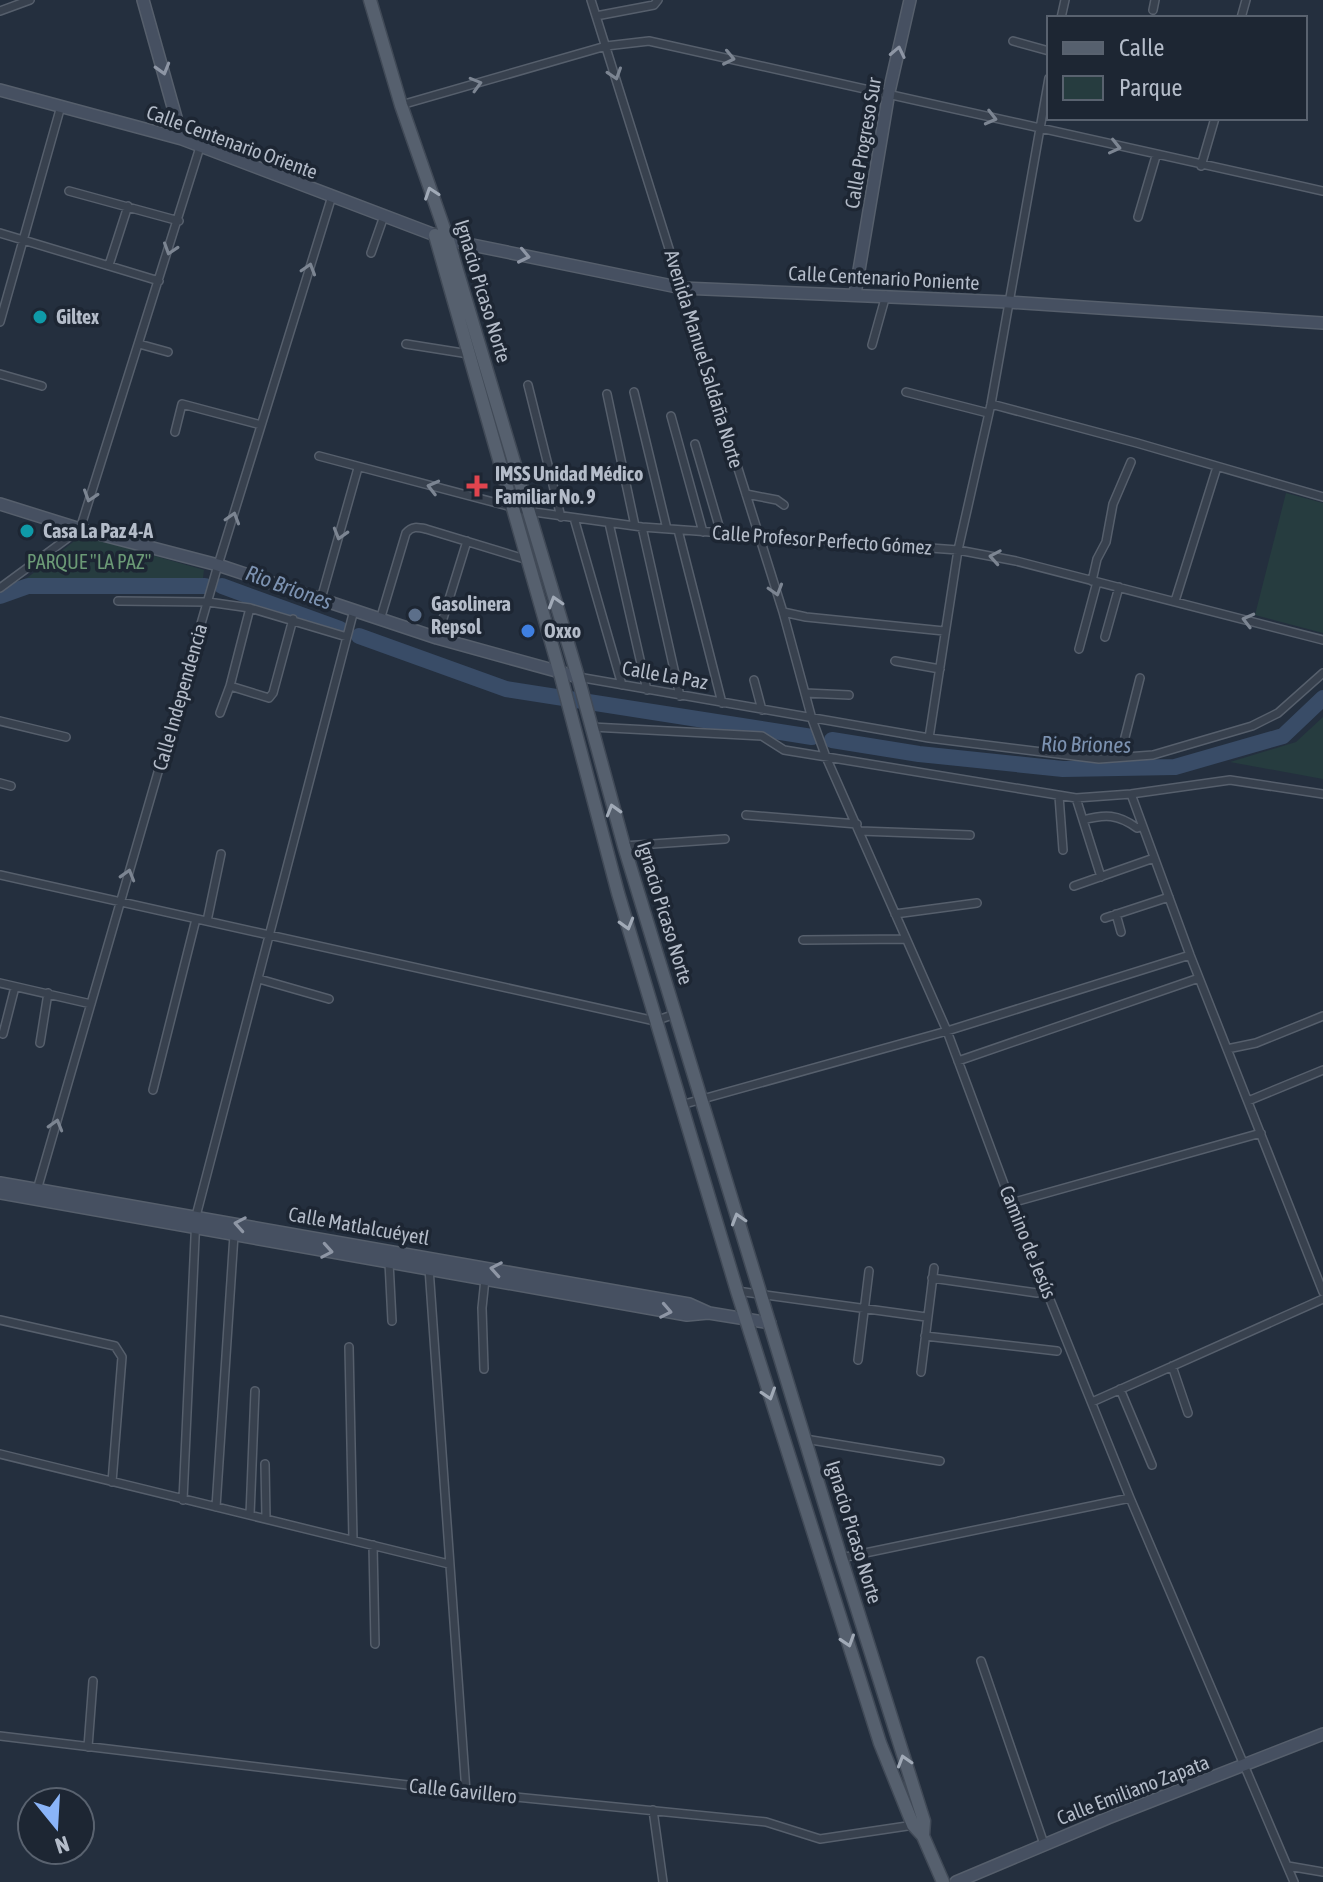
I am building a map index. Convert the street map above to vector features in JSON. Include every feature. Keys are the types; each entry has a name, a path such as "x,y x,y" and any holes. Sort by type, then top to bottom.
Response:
{"main road":[{"path":"143,0 182,139"},
{"name":"Ignacio Picaso Norte","path":"370,0 401,105 448,240 578,677 624,846 841,1558 918,1823"},
{"name":"Calle Progreso Sur","path":"855,294 889,92 910,0"},
{"name":"Calle Centenario Oriente","path":"0,90 182,139 448,240"},
{"name":"Ignacio Picaso Norte","path":"435,235 655,1021 737,1291 880,1743 943,1882"},
{"name":"Calle Centenario Poniente","path":"448,240 682,288 886,295 1323,323"},
{"name":"Calle La Paz","path":"0,504 80,529 218,565 437,638 578,677"},
{"name":"Calle Matlalcuéyetl","path":"0,1183 36,1195"},
{"name":"Calle Matlalcuéyetl","path":"0,1193 36,1195 689,1304 709,1313"},
{"name":"Calle Matlalcuéyetl","path":"196,1222 234,1235 389,1262 429,1263 485,1279 687,1315 709,1313 770,1323"},
{"name":"Calle Emiliano Zapata","path":"956,1882 1323,1734"}],"street":[{"path":"0,11 30,0"},
{"name":"Avenida Manuel Saldaña Norte","path":"591,0 783,612 812,719"},
{"path":"596,16 646,3 657,4 658,0"},
{"path":"1153,10 1155,0"},
{"path":"401,105 606,46 649,41 1323,191"},
{"path":"1013,41 1047,50"},
{"path":"929,738 958,550 991,404 1047,88"},
{"path":"0,322 61,106"},
{"path":"1201,166 1214,120"},
{"path":"0,588 80,529 200,147"},
{"path":"1138,217 1156,156"},
{"path":"69,191 179,221"},
{"name":"Calle Independencia","path":"36,1195 218,565 332,196"},
{"path":"109,265 128,206"},
{"path":"371,253 384,216"},
{"path":"0,233 159,281"},
{"path":"872,345 886,295"},
{"path":"139,344 168,352"},
{"path":"406,344 469,354"},
{"path":"0,374 42,386"},
{"path":"528,385 561,517"},
{"path":"634,392 667,529"},
{"path":"906,392 988,413"},
{"path":"607,394 680,696"},
{"path":"175,432 182,404 261,425"},
{"path":"991,404 1323,497"},
{"path":"671,416 703,532"},
{"path":"695,444 721,533"},
{"name":"Calle Profesor Perfecto Gómez","path":"319,456 513,508 561,517 678,530 958,550 1016,561 1323,640"},
{"path":"1079,649 1113,504 1131,462"},
{"path":"1175,601 1217,467"},
{"path":"321,599 358,468"},
{"path":"746,494 777,500 784,505"},
{"path":"574,518 622,685"},
{"path":"609,523 647,690"},
{"path":"380,620 406,533 410,529 426,529 528,560"},
{"path":"678,530 722,703"},
{"path":"437,638 467,541"},
{"path":"0,580 15,579"},
{"path":"1105,637 1119,587"},
{"path":"118,601 208,602 250,608 347,637"},
{"path":"220,713 250,608"},
{"path":"183,1500 196,1222 354,610"},
{"path":"783,612 944,631"},
{"path":"230,686 269,698 293,619"},
{"path":"895,661 940,669"},
{"name":"Calle La Paz","path":"578,677 929,738 1099,759 1153,755 1252,726 1278,713 1323,673"},
{"path":"1120,757 1140,678"},
{"path":"754,680 762,710"},
{"path":"805,693 849,695"},
{"name":"Camino de Jesús","path":"812,719 947,1031 1011,1203 1130,1498 1294,1882"},
{"path":"0,721 66,737"},
{"path":"590,722 762,736 784,750 1076,798 1131,794 1230,780 1323,794"},
{"path":"0,783 11,786"},
{"path":"1131,794 1190,955 1323,1292"},
{"path":"1059,796 1063,850"},
{"path":"1076,798 1101,877"},
{"path":"746,815 858,828 970,835"},
{"path":"1083,820 1112,815 1137,828 1142,826"},
{"path":"624,846 725,839"},
{"path":"207,921 221,854"},
{"path":"1074,886 1154,858"},
{"path":"0,875 655,1021 675,1014"},
{"path":"1105,918 1169,897"},
{"path":"895,914 977,903"},
{"path":"1116,914 1121,932"},
{"path":"153,1090 196,919"},
{"path":"803,940 906,939"},
{"path":"681,1105 947,1031 1190,955"},
{"path":"958,1061 1199,978"},
{"path":"259,979 329,999"},
{"path":"0,983 91,1004"},
{"path":"3,1034 15,987"},
{"path":"40,1043 48,993"},
{"path":"1227,1049 1256,1043 1323,1016"},
{"path":"1248,1101 1323,1070"},
{"path":"1011,1203 1261,1133"},
{"path":"216,1507 234,1235"},
{"path":"389,1262 392,1321"},
{"path":"429,1263 466,1792"},
{"path":"921,1372 934,1268"},
{"path":"858,1360 869,1271"},
{"path":"932,1278 1037,1293"},
{"path":"484,1369 482,1308 485,1279"},
{"path":"737,1291 926,1317"},
{"path":"1092,1402 1323,1299"},
{"path":"0,1320 115,1346 120,1352 112,1482"},
{"path":"925,1336 1057,1351"},
{"path":"349,1347 353,1540"},
{"path":"1172,1366 1188,1413"},
{"path":"1120,1389 1152,1465"},
{"path":"250,1515 255,1391"},
{"path":"805,1439 940,1461"},
{"path":"0,1454 449,1564"},
{"path":"265,1464 266,1518"},
{"path":"841,1558 1130,1498"},
{"path":"373,1545 375,1644"},
{"path":"981,1661 1044,1844"},
{"path":"88,1747 93,1681"},
{"name":"Calle Gavillero","path":"0,1736 466,1792 766,1822 820,1839 918,1823"},
{"path":"653,1810 663,1882"},
{"path":"1288,1866 1323,1872"}],"green space":[{"path":"1286,493 1323,503 1323,633 1255,615"},
{"name":"PARQUE \"LA PAZ\"","path":"82,535 204,570 202,586 18,585"},
{"path":"1323,717 1323,779 1230,762 1296,742"}],"waterway":[{"name":"Rio Briones","path":"0,596 28,586 205,586"},
{"name":"Rio Briones","path":"222,586 340,629"},
{"name":"Rio Briones","path":"359,636 506,689 812,737"},
{"name":"Rio Briones","path":"832,740 919,754 1063,769 1175,767 1283,736 1323,698"}],"place":[{"name":"Giltex","path":"40,317"},
{"name":"IMSS Unidad Médico Familiar No. 9","path":"477,486"},
{"name":"Casa La Paz 4-A","path":"27,531"},
{"name":"Gasolinera Repsol","path":"415,615"},
{"name":"Oxxo","path":"528,631"}]}
